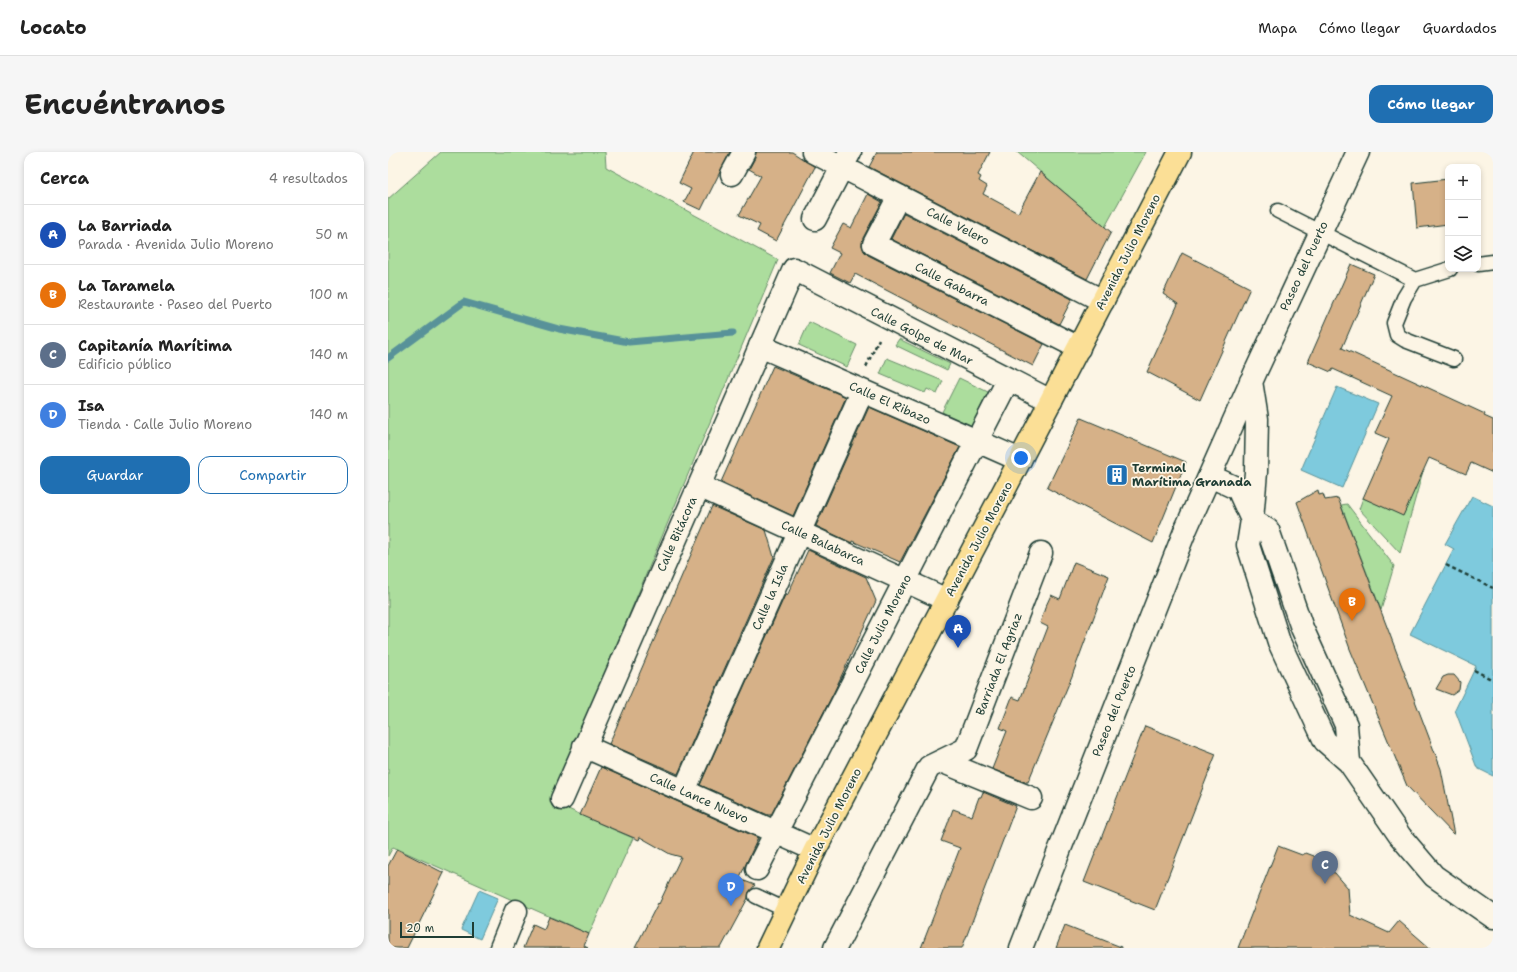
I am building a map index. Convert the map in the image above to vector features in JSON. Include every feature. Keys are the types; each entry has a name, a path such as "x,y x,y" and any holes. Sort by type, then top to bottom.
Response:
{"highway":[{"name":"Avenida Julio Moreno","path":"768,948 815,850 1079,348 1180,152"}],"street":[{"path":"732,174 744,152"},
{"name":"Calle Velero","path":"813,152 846,160 899,196 1103,301"},
{"name":"Paseo del Puerto","path":"1021,948 1185,531 1251,381 1358,152"},
{"path":"816,219 846,160"},
{"name":"Calle Gabarra","path":"899,196 874,244 1079,348"},
{"name":"Calle Golpe de Mar","path":"794,269 888,319 1051,401"},
{"name":"Calle Bitácora","path":"562,799 794,269"},
{"name":"Calle El Ribazo","path":"760,346 857,396 977,441 1020,460"},
{"name":"Calle Julio Moreno","path":"757,869 1008,380"},
{"path":"1251,381 1257,420 1256,472 1252,520 1248,545 1279,642 1325,740 1349,762 1400,836 1434,876 1493,917"},
{"name":"Calle la Isla","path":"684,791 800,532 857,396"},
{"path":"1210,476 1238,489 1252,520"},
{"name":"Calle Balabarca","path":"699,486 947,600"},
{"name":"Barriada El Agriaz","path":"835,948 929,767 966,749 1041,553"},
{"name":"Calle Lance Nuevo","path":"584,746 815,850"},
{"path":"941,761 1031,798"},
{"path":"501,948 516,911"}],"lane":[{"path":"1278,211 1415,280"},
{"path":"1481,264 1493,262"},
{"path":"1445,271 1415,280 1404,298 1394,323 1397,335 1454,359"},
{"path":"756,896 786,910"}],"path":[{"path":"857,396 888,319"},
{"path":"1446,565 1493,588"},
{"path":"1474,670 1493,680"}],"green space":[{"path":"441,152 605,152 606,167 778,260 551,801 633,838 589,934 393,847 388,856 388,199"},
{"path":"1017,152 1146,152 1105,227"},
{"path":"809,322 857,345 847,367 799,345"},
{"path":"899,339 950,364 947,370 895,345"},
{"path":"887,358 943,381 937,394 927,389 925,393 880,374"},
{"path":"959,378 988,392 972,426 942,412"},
{"path":"1423,471 1400,553 1359,509 1363,498 1403,515"},
{"path":"1347,504 1394,566 1381,610 1341,505"}],"water":[{"path":"1337,387 1378,404 1342,488 1301,470"},
{"path":"1472,496 1493,506 1493,776 1477,768 1455,710 1476,666 1410,634 1454,549 1445,544"},
{"path":"479,890 498,898 480,939 461,930"}],"building":[{"path":"694,152 730,152 701,210 684,202 691,189 679,183"},
{"path":"756,152 792,152 815,167 776,241 757,231 760,225 739,215 761,176 749,169 755,158"},
{"path":"877,152 990,152 978,175 981,177 979,181 987,186 983,194 1018,213 1040,172 1111,232 1087,279 869,167"},
{"path":"1445,179 1445,224 1417,228 1413,183"},
{"path":"868,194 882,202 863,238 862,245 864,251 868,255 1044,344 1033,366 855,274 850,283 830,273 840,253 830,248 843,224 851,228"},
{"path":"904,213 1072,299 1059,324 891,239"},
{"path":"1182,253 1250,288 1200,400 1147,372 1178,304 1163,294"},
{"path":"1351,264 1374,274 1342,348 1485,414 1484,416 1493,420 1493,473 1471,463 1466,474 1429,458 1403,516 1363,498 1389,439 1375,433 1392,396 1333,369 1331,372 1308,362"},
{"path":"773,366 846,397 793,516 721,482"},
{"path":"869,407 960,447 900,562 852,541 852,543 816,526"},
{"name":"Terminal Marítima Granada","path":"1081,418 1186,462 1153,543 1047,488"},
{"path":"1318,490 1319,495 1323,494 1325,500 1338,498 1441,769 1454,835 1407,786 1350,649 1297,502"},
{"path":"712,506 766,530 774,557 678,774 609,744"},
{"path":"808,550 866,577 876,601 834,692 771,815 768,815 700,785 786,593 787,596"},
{"path":"1074,562 1109,576 1072,676 1028,782 1025,782 992,769 1007,731 1000,728 1012,697 1020,700 1048,627 1040,623 1045,608 1051,595 1060,599"},
{"path":"1454,675 1460,682 1459,690 1452,695 1436,689 1443,677"},
{"path":"1145,726 1216,754 1155,910 1084,882"},
{"path":"601,767 758,838 739,879 755,885 749,892 748,898 721,948 635,948 658,903 659,904 681,857 670,854 640,837 639,840 580,815"},
{"path":"983,792 1016,806 962,948 921,948 960,848 941,841 953,809 972,816 979,797 981,797"},
{"path":"1278,846 1302,855 1306,853 1314,856 1324,869 1335,873 1348,888 1350,915 1389,933 1399,921 1430,948 1238,948"},
{"path":"397,849 444,873 407,948 388,948 388,866"},
{"path":"549,917 589,934 584,946 588,948 523,948 533,924 544,929"},
{"path":"1065,925 1121,947 1121,948 1056,948"}],"waterway":[{"path":"388,358 464,302 559,329 629,342 733,333"}],"place":[{"name":"Terminal Marítima Granada","path":"1117,475"},
{"name":"La Taramela","path":"1352,621"},
{"name":"La Barriada","path":"958,648"},
{"name":"Capitanía Marítima","path":"1325,884"},
{"name":"Isa","path":"731,906"}]}
